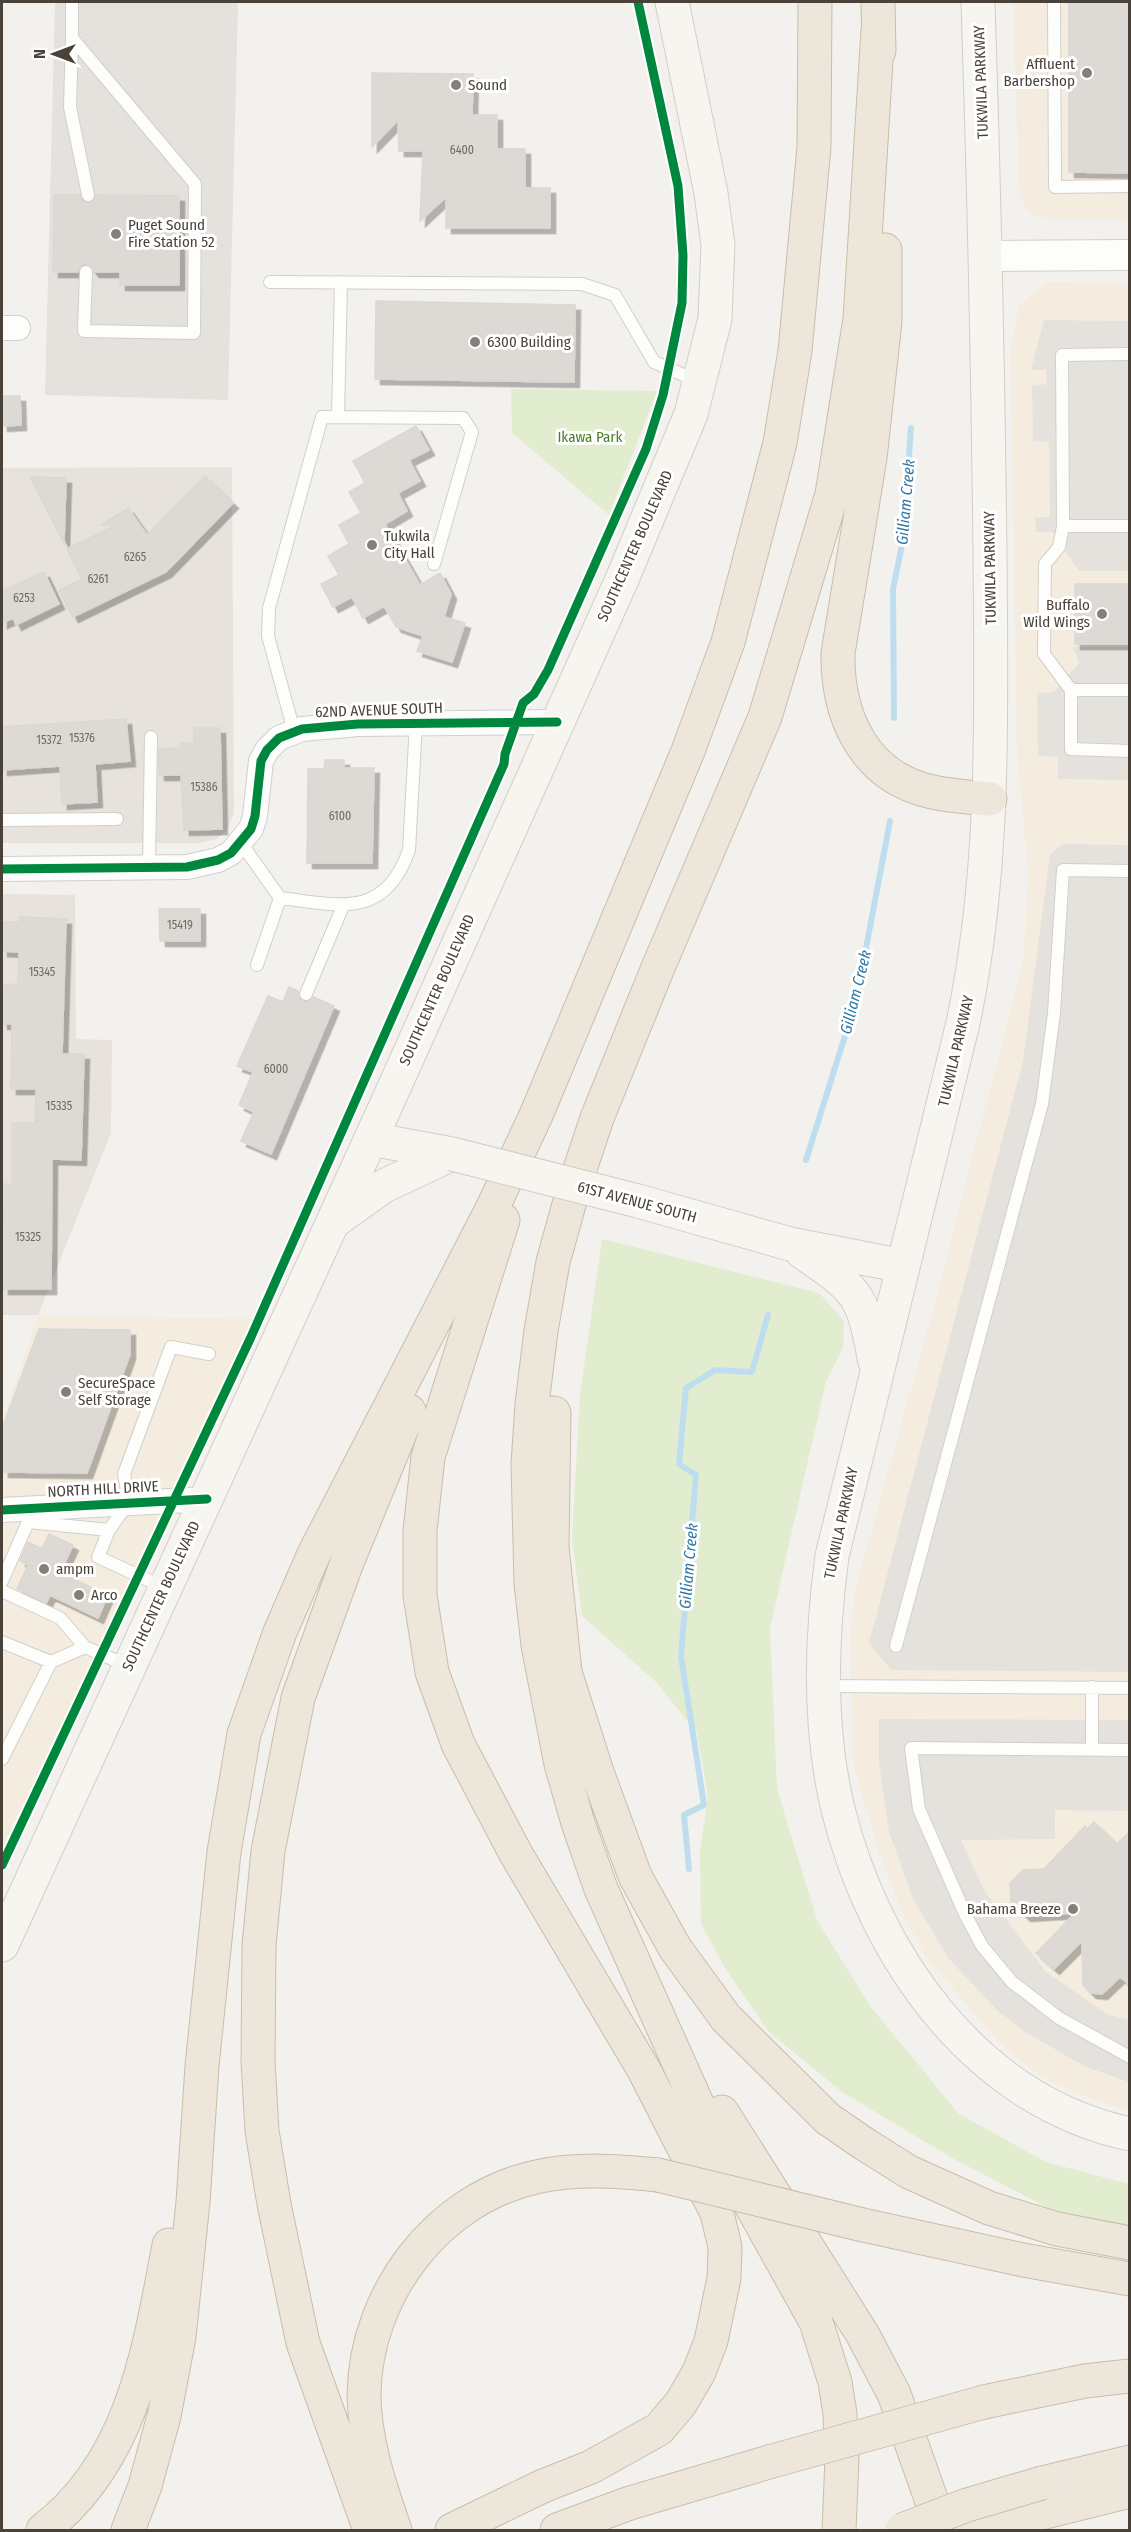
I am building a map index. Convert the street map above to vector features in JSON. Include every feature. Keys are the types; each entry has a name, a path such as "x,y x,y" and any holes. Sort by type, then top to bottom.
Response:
{"highway":[{"path":"128,2530 145,2486 164,2416 179,2337 193,2202 202,2066 224,1852 244,1734 280,1632 314,1554 493,1207 537,1113 688,751 728,642 758,536 780,443 795,351 814,147 814,2"},
{"path":"878,16 885,190 885,321 870,458 841,629 837,676 842,705 850,725 874,760 894,777 919,789 945,795 990,799"},
{"path":"839,2530 842,2459 840,2414 835,2382 816,2322 708,2128 601,1889 578,1823 548,1703 531,1584 528,1504 532,1404 553,1263 573,1190 597,1118 657,970 765,717 832,494 860,319 878,16"},
{"path":"452,2530 601,2462 659,2429 681,2403 699,2373 711,2341 724,2278 725,2247 717,2213 644,2070 510,1844 458,1744 432,1672 420,1595 420,1531 428,1457 537,1113"},
{"path":"573,1190 552,1437 552,1547 566,1672 597,1772 635,1876 675,1948 726,2018 828,2119 909,2172 989,2208 1057,2229 1130,2243"},
{"path":"381,2524 303,2343 274,2204 262,2131 258,2061 259,1946 268,1851 298,1698 346,1565 493,1207"},
{"path":"650,1998 822,2266 863,2335 894,2394 942,2530"},
{"path":"43,2530 77,2501 101,2471 124,2426 138,2385 159,2299 202,2066"},
{"path":"381,2524 376,2470 367,2425 364,2394 367,2361 385,2299 424,2243 452,2218 479,2200 534,2178 598,2170 658,2175 863,2225 1023,2260 1130,2279"},
{"path":"557,2530 630,2503 984,2402 1085,2381 1130,2376"},
{"path":"902,2530 967,2505 1042,2483 1130,2462"},
{"path":"964,2530 979,2524 1013,2520 1130,2491"}],"main road":[{"name":"SOUTHCENTER BOULEVARD","path":"2,1945 163,1587 207,1499 334,1221 677,451 700,383 715,320 718,245 711,193 672,2"},
{"name":"TUKWILA PARKWAY","path":"978,2 987,256 990,799 986,869 975,967 832,1556 825,1609 824,1686 827,1744 838,1809 858,1873 885,1930 911,1977 940,2017 971,2049 1006,2079 1045,2103 1083,2120 1130,2134"},
{"name":"61ST AVENUE SOUTH","path":"371,1139 452,1154 638,1201 790,1244 903,1266"},
{"path":"334,1221 384,1186 452,1154"},
{"path":"790,1244 842,1280 858,1298 867,1318 877,1372"}],"street":[{"path":"987,256 1130,255"},
{"name":"62ND AVENUE SOUTH","path":"2,869 204,864 231,853 251,829 255,816 261,761 274,742 294,731 332,725 556,722"},
{"name":"NORTH HILL DRIVE","path":"2,1510 207,1499"}],"lane":[{"path":"72,2 70,107 88,195"},
{"path":"1054,2 1055,187 1130,186"},
{"path":"72,38 195,184 194,333 84,331 86,272"},
{"path":"270,282 582,284 615,295 654,362 700,383"},
{"path":"338,417 341,282"},
{"path":"1130,354 1062,355 1063,526 1059,547 1045,564 1044,654 1071,690 1071,749 1130,751"},
{"path":"294,731 268,636 269,608 322,417 463,418 472,432 434,564"},
{"path":"1063,526 1130,526"},
{"path":"1071,690 1130,690"},
{"path":"241,843 280,898 343,906 359,904 373,898 388,886 403,867 409,850 416,723"},
{"path":"149,867 151,737"},
{"path":"2,820 117,819"},
{"path":"896,1646 1042,1104 1051,1047 1063,870 1130,871"},
{"path":"257,965 280,898"},
{"path":"306,994 343,906"},
{"path":"163,1587 98,1557 109,1530 129,1502 124,1474 171,1347 209,1354"},
{"path":"2,1581 28,1522 109,1530"},
{"path":"2,1591 60,1618 85,1647 128,1666"},
{"path":"2,1642 51,1662"},
{"path":"2,1759 51,1662 85,1647"},
{"path":"824,1686 1130,1688"},
{"path":"1092,1688 1092,1749"},
{"path":"1130,1750 911,1748 919,1809 965,1914 982,1946 1012,1982 1059,2018 1130,2057"}],"shaded area":[{"path":"55,2 238,2 228,400 45,395"},
{"path":"1013,2 1129,2 1129,220 1049,220 1035,217 1024,207 1019,189"},
{"path":"1048,282 1129,283 1129,2110 1110,2106 1046,2080 999,2043 925,1955 900,1907 878,1850 853,1764 850,1628 856,1586 936,1299 1024,956 1028,871 1017,754 1010,350 1019,305"},
{"path":"1044,320 1129,321 1129,571 1079,571 1052,532 1036,532 1035,517 1050,517 1049,442 1033,441 1032,386 1047,384 1046,370 1031,370"},
{"path":"232,467 234,813 226,831 216,839 200,843 2,843 2,468"},
{"path":"1073,647 1129,647 1129,780 1058,779 1058,757 1038,756 1037,693 1054,692 1079,663"},
{"path":"1062,844 1129,845 1129,1672 891,1670 869,1643 1023,1061 1050,855"},
{"path":"2,894 75,895 76,1039 112,1040 111,1133 38,1315 2,1315"},
{"path":"38,1315 256,1319 17,1821 2,1848 2,1422"},
{"path":"879,1719 1129,1720 1129,1811 1055,1810 1055,1839 961,1840 985,1892 1045,1971 1107,2014 1129,2020 1129,2082 1086,2067 1025,2032 997,2010 949,1959 913,1899 889,1832 879,1763"}],"green space":[{"name":"Ikawa Park","path":"511,389 657,391 609,515 512,433"},
{"path":"602,1239 819,1293 844,1321 843,1348 826,1381 770,1628 777,1789 817,1920 870,2006 959,2114 1046,2162 1129,2184 1129,2229 1058,2213 952,2158 842,2092 769,2032 725,1968 701,1924 700,1851 708,1797 697,1733 657,1683 582,1616 572,1539 580,1395"}],"building":[{"path":"1069,2 1130,2 1130,173 1069,172"},
{"path":"372,73 473,74 472,115 497,115 497,149 525,149 525,188 550,188 550,228 446,228 446,197 420,221 423,151 399,151 398,120 372,147"},
{"name":"Puget Sound Fire Station 52","path":"54,195 80,195 82,201 89,203 96,195 179,196 179,285 120,285 120,272 94,272 87,264 82,265 78,272 53,272"},
{"name":"6300 Building","path":"376,301 575,305 574,382 375,379"},
{"path":"2,396 20,396 21,425 2,426"},
{"name":"Tukwila City Hall","path":"416,426 429,450 409,460 420,481 398,493 407,511 385,524 420,585 440,573 451,594 444,617 465,623 452,662 417,651 423,636 396,627 384,606 363,618 352,597 333,607 321,584 339,575 328,556 349,544 339,525 361,513 349,492 365,483 353,461"},
{"path":"205,476 233,503 166,572 73,617 59,590 82,579 67,549 114,526 102,525 128,508 147,535"},
{"path":"30,477 66,478 64,543"},
{"path":"44,572 59,604 16,625 13,618 2,623 2,591"},
{"name":"Buffalo Wild Wings","path":"1075,584 1130,584 1130,644 1075,644"},
{"path":"126,719 130,761 95,764 97,802 62,804 60,766 2,770 2,727"},
{"path":"194,728 220,728 222,829 184,830 181,775 159,775 159,749 181,748 181,743 194,743"},
{"path":"325,760 344,760 344,768 374,768 372,863 307,863 308,769 324,769"},
{"path":"159,909 200,909 200,941 160,941"},
{"path":"20,917 66,919 62,1054 84,1054 81,1160 52,1159 51,1289 3,1289 4,1184 12,1184 12,1123 35,1123 36,1089 11,1089 12,1024 2,1024 2,985 18,984 19,952 2,951 2,922 20,922"},
{"path":"289,987 298,991 302,1001 308,1002 313,997 334,1006 271,1154 241,1141 254,1112 239,1105 253,1072 237,1066 268,996 283,1002"},
{"name":"SecureSpace Self Storage","path":"39,1329 130,1330 130,1354 87,1473 3,1472 2,1429"},
{"name":"ampm","path":"49,1534 73,1545 60,1573 108,1595 98,1618 50,1595 46,1603 17,1589 28,1565 20,1561 28,1542 42,1549"},
{"name":"Bahama Breeze","path":"1094,1822 1117,1844 1130,1831 1130,1985 1120,1977 1102,1994 1091,1993 1083,1985 1082,1941 1054,1969 1036,1953 1075,1913 1025,1916 1011,1902 1010,1884 1023,1870 1044,1869 1085,1826 1087,1829"}],"waterway":[{"name":"Gilliam Creek","path":"894,718 893,589 903,540 911,428"},
{"name":"Gilliam Creek","path":"806,1160 856,1001 890,821"},
{"name":"Gilliam Creek","path":"689,1869 684,1815 704,1805 681,1656 696,1475 679,1464 686,1388 715,1370 752,1372 768,1315"}],"cycle path":[{"path":"2,1865 251,1337 504,764 505,754 523,703 534,694 548,670 646,449 663,395 682,303 683,255 678,186 638,2"},
{"path":"2,869 187,867 218,860 231,853 251,829 255,816 261,761 267,750 279,738 302,729 358,724 557,722"},
{"path":"2,1510 207,1499"}],"place":[{"name":"Affluent Barbershop","path":"1087,73"},
{"name":"Sound","path":"456,85"},
{"name":"Puget Sound Fire Station 52","path":"116,234"},
{"name":"6300 Building","path":"475,342"},
{"name":"Tukwila City Hall","path":"372,545"},
{"name":"Buffalo Wild Wings","path":"1102,614"},
{"name":"SecureSpace Self Storage","path":"66,1392"},
{"name":"ampm","path":"44,1569"},
{"name":"Arco","path":"79,1595"},
{"name":"Bahama Breeze","path":"1073,1909"}]}
